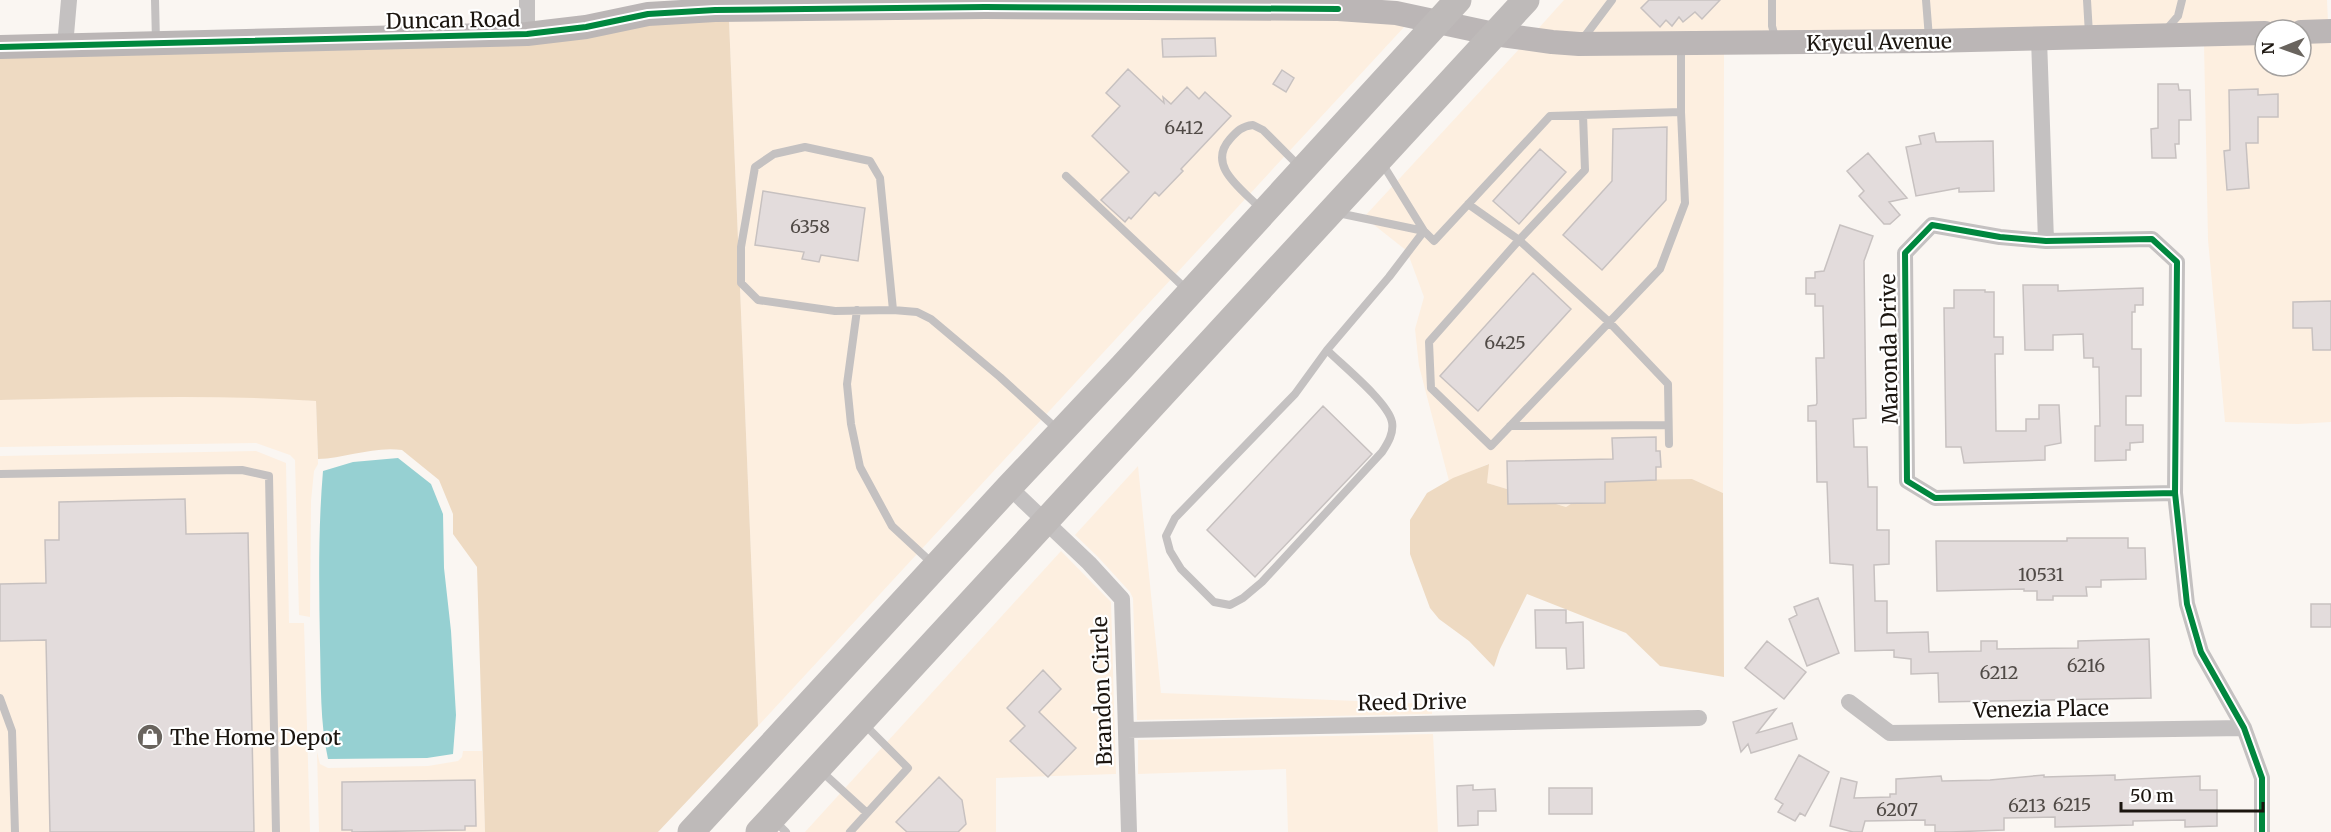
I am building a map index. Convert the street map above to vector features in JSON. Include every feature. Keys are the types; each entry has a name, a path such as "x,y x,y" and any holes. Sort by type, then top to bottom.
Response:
{"main road":[{"path":"691,832 1458,0"},
{"path":"772,827 817,768 1047,522 1526,0"},
{"path":"711,832 736,783"}],"street":[{"path":"65,46 69,0"},
{"path":"527,0 527,34"},
{"name":"Duncan Road","path":"0,47 527,34 569,30 668,12 985,3 1338,9 1396,13 1494,33"},
{"path":"2313,32 2331,31"},
{"name":"Krycul Avenue","path":"1494,33 1579,44 1681,45 2253,33"},
{"path":"2039,39 2046,241"},
{"name":"Maronda Drive","path":"2175,493 1935,498 1907,481 1905,254 1932,225 2000,237 2046,241 2152,239 2177,262 2175,493 2187,604 2201,652 2244,728 2262,778 2262,832"},
{"name":"Brandon Circle","path":"1009,487 1122,598 1129,832"},
{"name":"Venezia Place","path":"1849,702 1890,733 2244,728"},
{"name":"Reed Drive","path":"1127,730 1699,718"}],"lane":[{"path":"154,0 156,44"},
{"path":"1579,44 1612,0"},
{"path":"1772,0 1772,26 1777,43"},
{"path":"1926,0 1929,41"},
{"path":"2087,0 2089,38"},
{"path":"2161,36 2178,16 2182,0"},
{"path":"1583,115 1585,170 1519,240 1429,342 1431,388 1491,446 1660,269 1685,203 1681,45"},
{"path":"1379,159 1424,231 1434,241 1550,116 1681,112"},
{"path":"1264,212 1224,170 1220,161 1221,152 1226,143 1238,129 1253,125 1263,130 1303,169"},
{"path":"893,310 880,178 870,161 806,147 774,154 755,167 741,248 741,283 758,300 835,311 917,312 931,319 1000,377 1060,432"},
{"path":"1066,176 1190,293"},
{"path":"1468,204 1519,240 1609,322 1668,384 1669,444"},
{"path":"1331,211 1424,231"},
{"path":"1327,350 1384,405 1392,422 1391,438 1382,453 1262,582 1243,598 1230,605 1214,602 1181,569 1170,551 1166,536 1175,519 1295,394 1327,350 1389,277 1424,231"},
{"path":"857,310 847,384 851,424 861,467 892,526 936,566"},
{"path":"1510,426 1668,425"},
{"path":"0,474 242,470 269,476 276,832"},
{"path":"0,698 12,731 15,832"},
{"path":"850,832 908,768 862,721"},
{"path":"817,768 867,813"}],"shaded area":[{"path":"1564,0 2327,0 2328,22 2313,22 2313,18 2253,18 2253,24 2089,28 1579,34 1537,30"},
{"path":"985,17 1337,19 1406,25 758,726 729,20"},
{"path":"729,20 758,726 658,832 485,832 477,567 453,534 453,514 439,480 402,450 370,451 318,459 316,401 198,397 0,400 0,56"},
{"path":"2329,41 2331,46 2331,422 2298,424 2225,422 2208,240 2204,44 2253,43 2253,78 2313,78 2313,42"},
{"path":"1521,47 1724,54 1723,493 1692,479 1608,480 1566,507 1487,483 1488,464 1449,481 1419,366 1415,329 1424,297 1407,251 1364,217"},
{"path":"152,396 263,397 316,401 318,464 314,471 311,501 310,617 299,615 295,460 290,455 256,443 0,447 0,400"},
{"path":"256,451 286,463 289,623 304,623 310,832 0,832 0,456"},
{"path":"1489,464 1487,483 1566,507 1608,480 1692,479 1723,493 1724,677 1660,666 1626,633 1527,594 1500,649 1494,667 1469,641 1439,619 1430,608 1410,554 1410,520 1427,493 1453,478"},
{"path":"1138,466 1161,693 1432,704 1432,714 1137,720 1133,598 1098,557 1075,535"},
{"path":"1061,551 1111,602 1116,774 996,778 996,832 805,832"},
{"path":"1433,734 1438,832 1288,832 1286,769 1138,774 1138,740"},
{"path":"463,751 482,751 485,832 319,832 317,752 320,764 328,768 428,766 458,761"}],"water":[{"path":"398,458 431,484 443,514 444,568 451,631 456,715 453,754 427,758 328,759 322,717 320,645 319,580 323,471 353,462"}],"building":[{"path":"1649,0 1720,0 1702,19 1695,12 1683,22 1679,17 1672,26 1666,20 1660,27 1641,8"},
{"path":"1215,38 1216,56 1163,57 1162,39"},
{"path":"1128,69 1164,103 1163,97 1171,104 1187,87 1199,99 1205,92 1231,116 1159,196 1155,192 1131,219 1129,217 1125,222 1101,200 1129,172 1092,136 1120,106 1106,93"},
{"path":"1282,70 1294,78 1286,92 1273,84"},
{"path":"2158,84 2178,84 2179,90 2190,90 2191,120 2179,120 2179,144 2175,144 2176,158 2152,158 2151,129 2158,128"},
{"path":"2258,89 2258,95 2278,94 2278,117 2258,117 2258,143 2246,143 2249,188 2227,190 2224,151 2230,150 2229,90"},
{"path":"1667,127 1666,200 1602,270 1563,235 1612,181 1613,129"},
{"path":"1934,133 1936,142 1993,141 1994,191 1959,192 1959,188 1916,196 1906,147 1921,144 1919,136"},
{"path":"1540,149 1566,172 1519,224 1493,201"},
{"path":"1868,153 1907,198 1889,202 1900,215 1890,224 1884,224 1859,196 1864,191 1847,171"},
{"path":"763,191 865,208 858,261 821,255 819,262 802,259 804,252 755,245"},
{"path":"1840,225 1873,236 1864,261 1866,418 1853,419 1854,447 1867,447 1868,487 1877,487 1877,530 1889,530 1889,564 1874,565 1875,601 1887,601 1887,633 1928,632 1929,652 1981,651 1981,641 1997,641 1997,649 2078,648 2078,641 2149,639 2151,698 1939,702 1938,673 1911,674 1911,659 1894,657 1894,650 1855,651 1853,565 1830,563 1827,482 1817,482 1816,421 1808,421 1808,406 1817,403 1816,358 1824,358 1823,306 1815,306 1815,294 1806,294 1806,278 1815,278 1815,272 1824,271"},
{"path":"1533,273 1571,309 1478,411 1440,376"},
{"path":"2023,285 2058,285 2058,291 2143,288 2143,305 2135,305 2135,312 2132,312 2132,349 2141,349 2141,396 2126,396 2126,425 2143,425 2143,442 2130,443 2130,450 2126,450 2126,460 2095,461 2095,426 2100,426 2099,367 2093,367 2093,358 2084,358 2083,334 2053,335 2053,350 2025,350"},
{"path":"1954,290 1994,292 1994,337 2003,337 2003,354 1995,354 1996,431 2026,431 2026,419 2039,419 2039,405 2059,405 2061,443 2045,446 2045,460 1964,463 1961,447 1946,447 1944,308 1954,308"},
{"path":"2331,301 2331,350 2313,350 2312,328 2293,328 2293,302"},
{"path":"1323,406 1372,454 1255,577 1207,530"},
{"path":"1656,437 1656,451 1660,451 1661,467 1656,467 1656,480 1605,482 1605,503 1508,504 1507,461 1613,459 1612,438"},
{"name":"The Home Depot","path":"185,499 186,534 248,533 254,832 50,832 46,640 0,641 0,584 46,583 45,540 59,540 59,502"},
{"path":"2067,538 2128,538 2128,548 2145,548 2146,579 2101,580 2101,587 2086,587 2087,596 2053,596 2053,600 2037,600 2037,591 2024,591 2024,589 1937,591 1936,541 2067,541"},
{"path":"1818,598 1839,653 1807,666 1789,619 1797,615 1794,607"},
{"path":"2311,604 2331,604 2331,627 2311,627"},
{"path":"1535,610 1566,610 1566,623 1583,622 1584,668 1567,669 1566,648 1536,648"},
{"path":"1767,641 1806,672 1784,699 1745,668"},
{"path":"1043,670 1061,689 1039,712 1076,748 1048,777 1010,741 1025,726 1007,708"},
{"path":"1776,709 1757,733 1792,723 1797,739 1751,753 1748,744 1741,752 1733,722"},
{"path":"1799,755 1829,772 1805,816 1800,813 1795,821 1778,812 1783,804 1775,799"},
{"path":"2044,775 2044,777 2115,775 2115,780 2200,776 2200,790 2217,790 2217,826 2185,827 2185,820 2133,821 2133,825 2055,827 2055,817 2004,818 2004,830 1935,832 1935,825 1925,825 1925,820 1865,821 1862,832 1830,826 1841,778 1857,782 1854,798 1890,797 1890,794 1896,794 1896,779 1941,776 1942,781 1990,780"},
{"path":"939,777 962,800 966,824 958,832 907,832 896,822"},
{"path":"475,780 476,826 465,826 465,830 352,832 352,830 342,830 342,782"},
{"path":"1473,785 1473,790 1495,789 1496,811 1478,811 1478,825 1458,826 1457,786"},
{"path":"1549,788 1592,788 1592,814 1549,814"}],"cycle path":[{"path":"0,47 527,34 586,27 648,14 715,10 985,7 1338,9"},
{"path":"2175,493 1935,498 1907,481 1905,253 1932,225 2000,237 2046,241 2152,239 2177,262 2175,493 2187,604 2201,652 2244,728 2262,778 2262,832"}],"place":[{"name":"The Home Depot","path":"150,737"}]}
